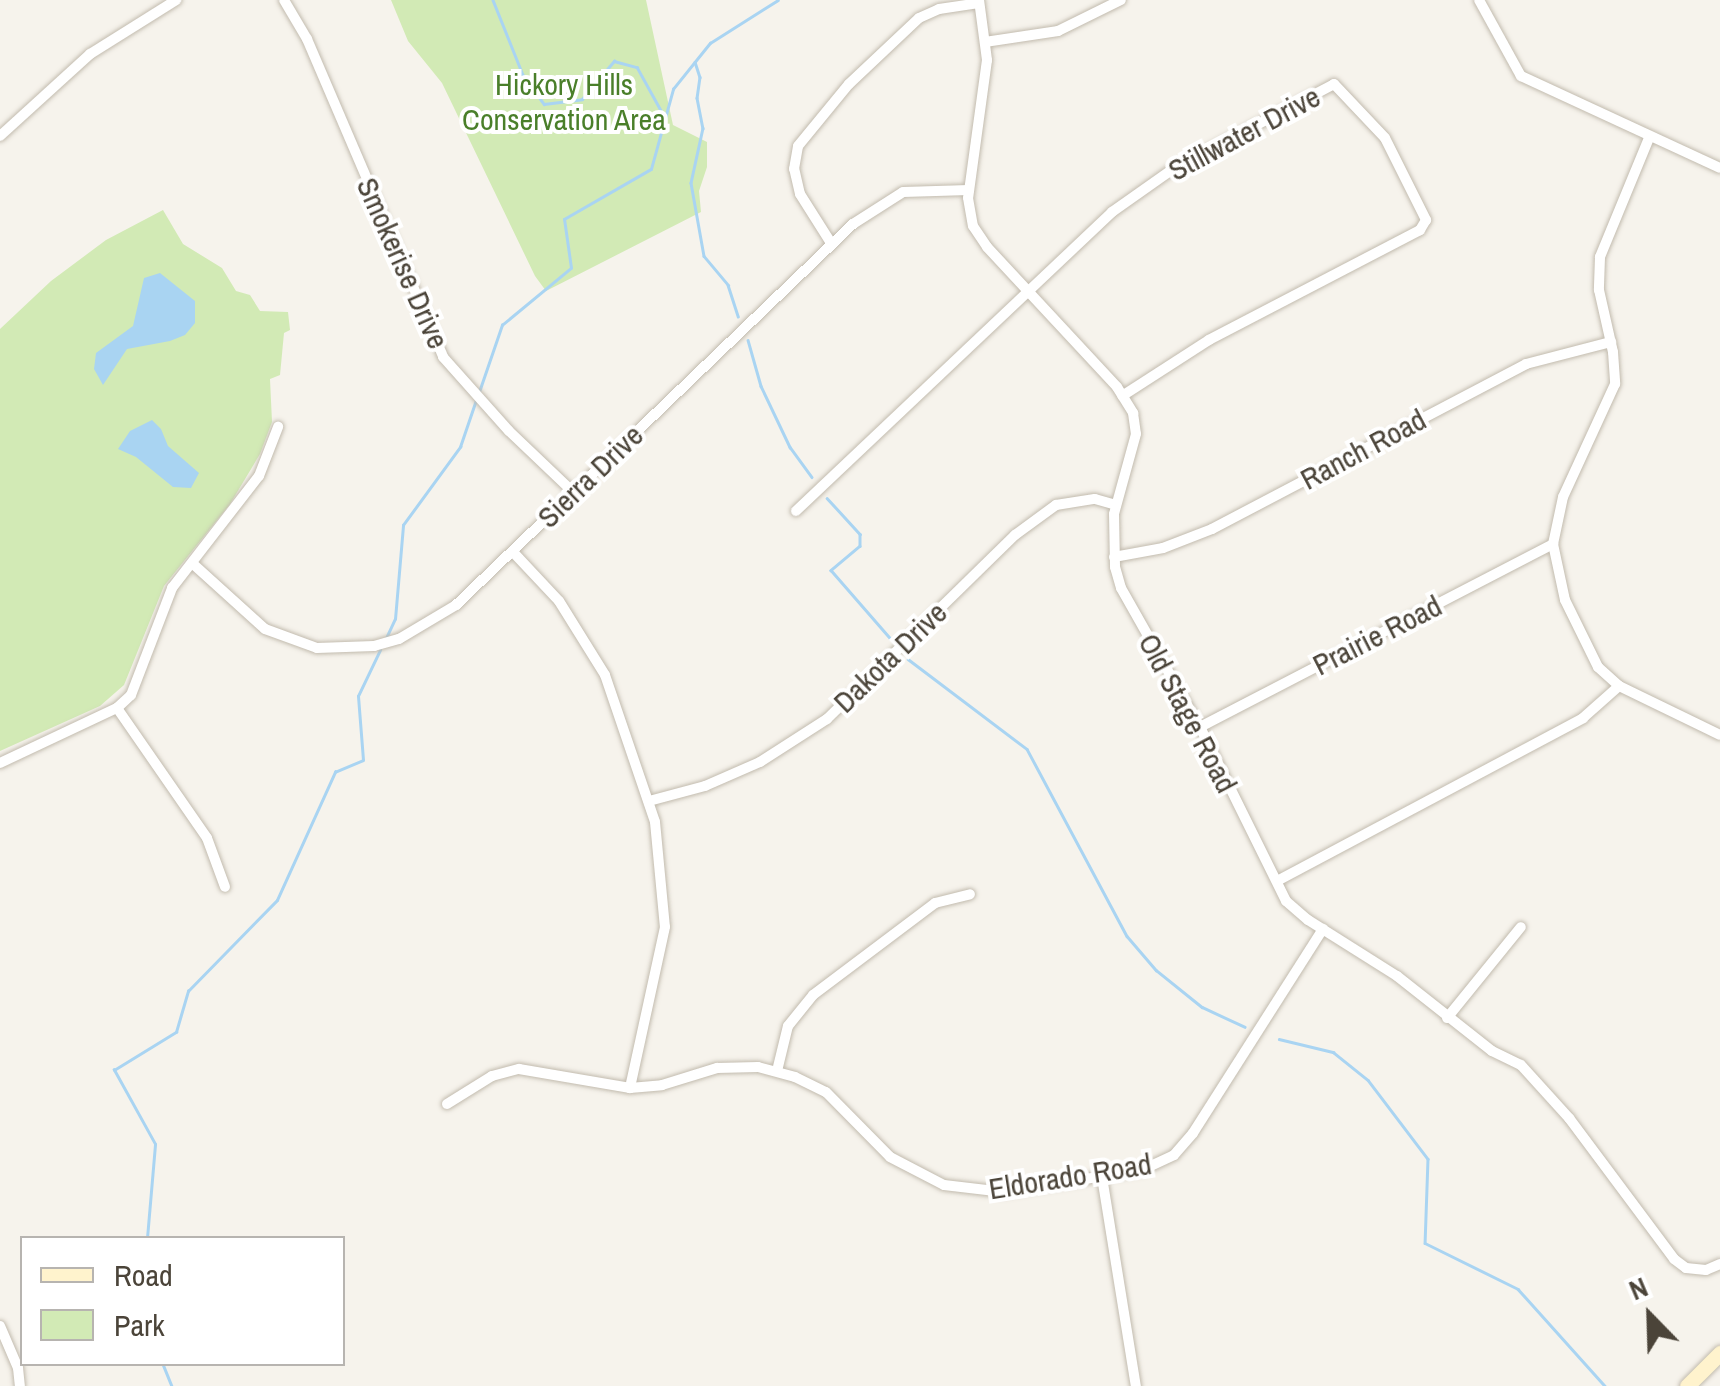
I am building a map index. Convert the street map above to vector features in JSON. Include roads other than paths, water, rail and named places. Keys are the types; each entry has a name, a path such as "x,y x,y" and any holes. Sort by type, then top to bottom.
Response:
{"main road":[{"path":"1687,1386 1720,1352"}],"street":[{"path":"0,136 90,54 176,0"},
{"name":"Smokerise Drive","path":"284,0 306,38 442,357 572,491"},
{"path":"984,42 1058,30 1122,0"},
{"path":"1479,0 1521,76 1720,168"},
{"path":"831,242 800,194 794,169 798,146 849,84 919,18 939,9 979,2"},
{"name":"Old Stage Road","path":"979,2 984,42 982,116 969,190 973,226 987,247 1030,290 1133,413 1136,434 1116,505 1114,556 1121,588 1200,727 1286,901 1396,976 1492,1051 1521,1065 1674,1258 1686,1268 1706,1270 1720,1264"},
{"name":"Stillwater Drive","path":"1030,290 1112,212 1173,169 1334,84 1384,138 1426,220 1420,230 1208,340 1122,396"},
{"path":"1649,138 1600,256 1599,290 1615,374 1612,395 1567,486 1554,544 1560,586 1577,630 1598,667 1618,686 1720,735"},
{"name":"Sierra Drive","path":"192,564 265,629 317,648 350,648 399,639 430,624 513,552 831,242 884,200 903,192 969,190"},
{"path":"796,511 1030,290"},
{"name":"Ranch Road","path":"1114,556 1163,548 1212,529 1526,364 1611,342"},
{"path":"0,764 117,708 131,695 172,588 260,476 278,427"},
{"name":"Dakota Drive","path":"650,801 705,786 760,762 826,719 1016,535 1056,506 1094,499 1116,505"},
{"name":"Prairie Road","path":"1200,727 1554,544"},
{"path":"513,552 559,601 586,641 619,708 650,801 664,882 665,927 630,1088"},
{"path":"1277,881 1583,718 1618,686"},
{"path":"117,708 207,838 224,886"},
{"path":"777,1071 788,1026 813,995 935,903 970,894"},
{"path":"1447,1018 1521,927"},
{"name":"Eldorado Road","path":"447,1104 492,1076 519,1069 630,1088 652,1087 717,1068 777,1071 826,1092 890,1156 944,1185 992,1193 1150,1168 1180,1149 1323,928"},
{"path":"1102,1177 1136,1386"},
{"path":"0,1326 18,1368 20,1386"}],"water":[{"path":"160,273 195,301 195,323 185,335 170,341 127,349 103,385 94,369 96,353 133,326 144,278"},
{"path":"152,420 168,446 199,473 191,488 173,487 136,457 118,449 130,431"}],"waterway":[{"path":"493,0 523,75 544,104 582,99 614,61 637,67 664,116"},
{"path":"479,392 502,325 571,268 564,219 651,169 673,89 710,43 778,0"},
{"path":"695,62 700,77 697,98 703,128 691,183 704,256 728,285 738,316"},
{"path":"748,340 761,386 790,447 812,477"},
{"path":"386,638 395,619 403,525 460,447 476,400"},
{"path":"827,498 860,534 860,546 831,570 891,639"},
{"path":"147,1236 155,1144 114,1070 176,1032 188,991 277,900 335,772 363,760 358,696 380,650"},
{"path":"908,659 1027,749 1127,936 1156,970 1202,1007 1245,1027"},
{"path":"1279,1039 1333,1052 1368,1080 1428,1159 1425,1243 1518,1289 1605,1386"},
{"path":"164,1366 172,1386"}],"park label":[{"name":"Hickory Hills Conservation Area","path":"564,101"}]}
